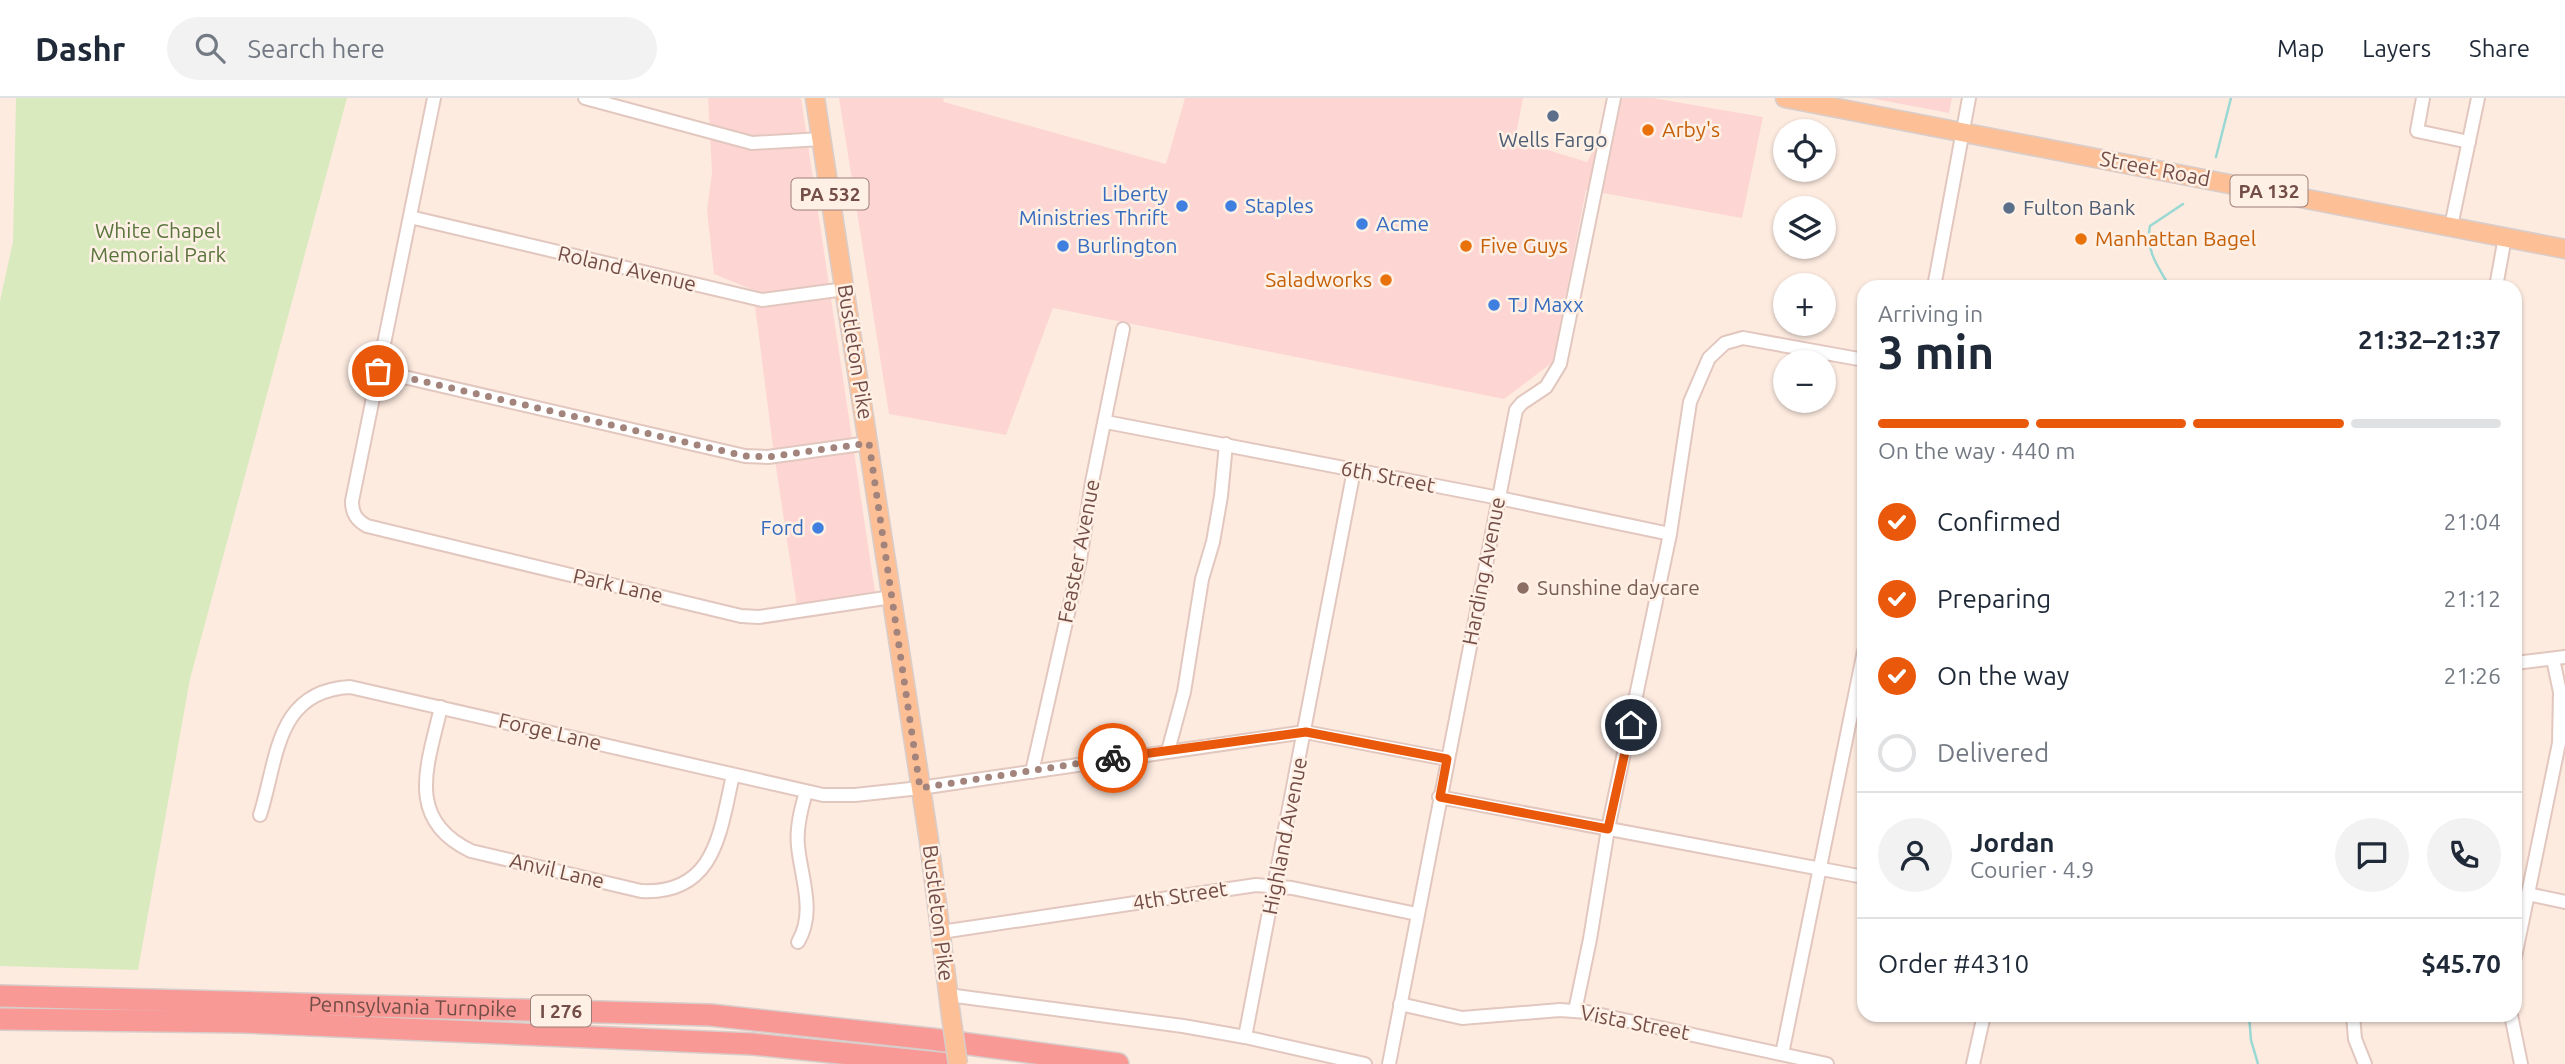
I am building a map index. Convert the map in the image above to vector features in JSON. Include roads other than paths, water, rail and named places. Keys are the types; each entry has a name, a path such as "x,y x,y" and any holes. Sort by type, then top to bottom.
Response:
{"highway":[{"name":"Pennsylvania Turnpike","path":"0,996 710,1015 931,1039 1118,1064"},
{"name":"Pennsylvania Turnpike","path":"0,1019 242,1022 752,1044 948,1064"}],"main road":[{"name":"Bustleton Pike","path":"815,98 892,597 958,1064"},
{"name":"Street Road","path":"1785,98 2565,249"}],"street":[{"path":"434,98 378,371 745,456 768,457 869,443"},
{"path":"585,98 752,143 821,139"},
{"name":"Harding Avenue","path":"1389,1064 1516,410 1546,387 1560,364 1614,98"},
{"path":"1935,280 1969,98"},
{"path":"2423,98 2417,131 2469,142"},
{"path":"2451,226 2478,98"},
{"name":"Roland Avenue","path":"410,217 762,299 772,300 845,289"},
{"path":"2497,280 2505,237"},
{"name":"Feaster Avenue","path":"1032,772 1080,560 1092,482 1123,329"},
{"path":"1575,1011 1608,829 1670,534 1690,402 1702,371 1718,347 1734,339 1753,338 1857,359"},
{"name":"Park Lane","path":"378,371 352,501 353,512 360,522 367,526 741,616 760,617 892,597"},
{"name":"6th Street","path":"1106,422 1670,534"},
{"path":"1168,751 1184,692 1202,579 1213,542 1226,444"},
{"name":"Highland Avenue","path":"1245,1037 1306,732 1354,470"},
{"path":"2522,662 2559,658 2560,692 2559,743 2522,923"},
{"path":"1782,1054 1857,685"},
{"name":"Forge Lane","path":"260,815 286,722 295,710 313,695 350,687 806,792 839,796 920,788 1306,732 1447,759"},
{"name":"Anvil Lane","path":"441,707 425,774 425,789 432,817 440,829 450,839 471,851 563,873 641,891 669,890 688,881 706,865 713,852 733,775"},
{"path":"798,942 808,912 798,844 799,820 806,792"},
{"path":"1440,797 1857,875"},
{"name":"4th Street","path":"941,932 1242,887 1275,886 1417,914"},
{"path":"2528,894 2565,902"},
{"path":"948,995 1245,1037 1365,1064"},
{"name":"Vista Street","path":"1400,1004 1462,1018 1575,1011 1598,1014 1827,1064"},
{"path":"1973,1064 1982,1022"},
{"path":"2354,1022 2355,1039 2365,1064"},
{"path":"2512,1022 2521,1064"}],"waterway":[{"path":"2216,157 2231,98"},
{"path":"2166,280 2151,251 2150,226 2183,204"},
{"path":"2250,1022 2251,1040 2258,1064"}],"place":[{"name":"Wells Fargo","path":"1553,116"},
{"name":"Arby's","path":"1648,130"},
{"name":"Liberty Ministries Thrift","path":"1182,206"},
{"name":"Staples","path":"1231,206"},
{"name":"Fulton Bank","path":"2009,208"},
{"name":"Acme","path":"1362,224"},
{"name":"Manhattan Bagel","path":"2081,239"},
{"name":"Burlington","path":"1063,246"},
{"name":"Five Guys","path":"1466,246"},
{"name":"Saladworks","path":"1386,280"},
{"name":"TJ Maxx","path":"1494,305"},
{"name":"Ford","path":"818,528"},
{"name":"Sunshine daycare","path":"1523,588"}],"park label":[{"name":"White Chapel Memorial Park","path":"158,243"}]}
